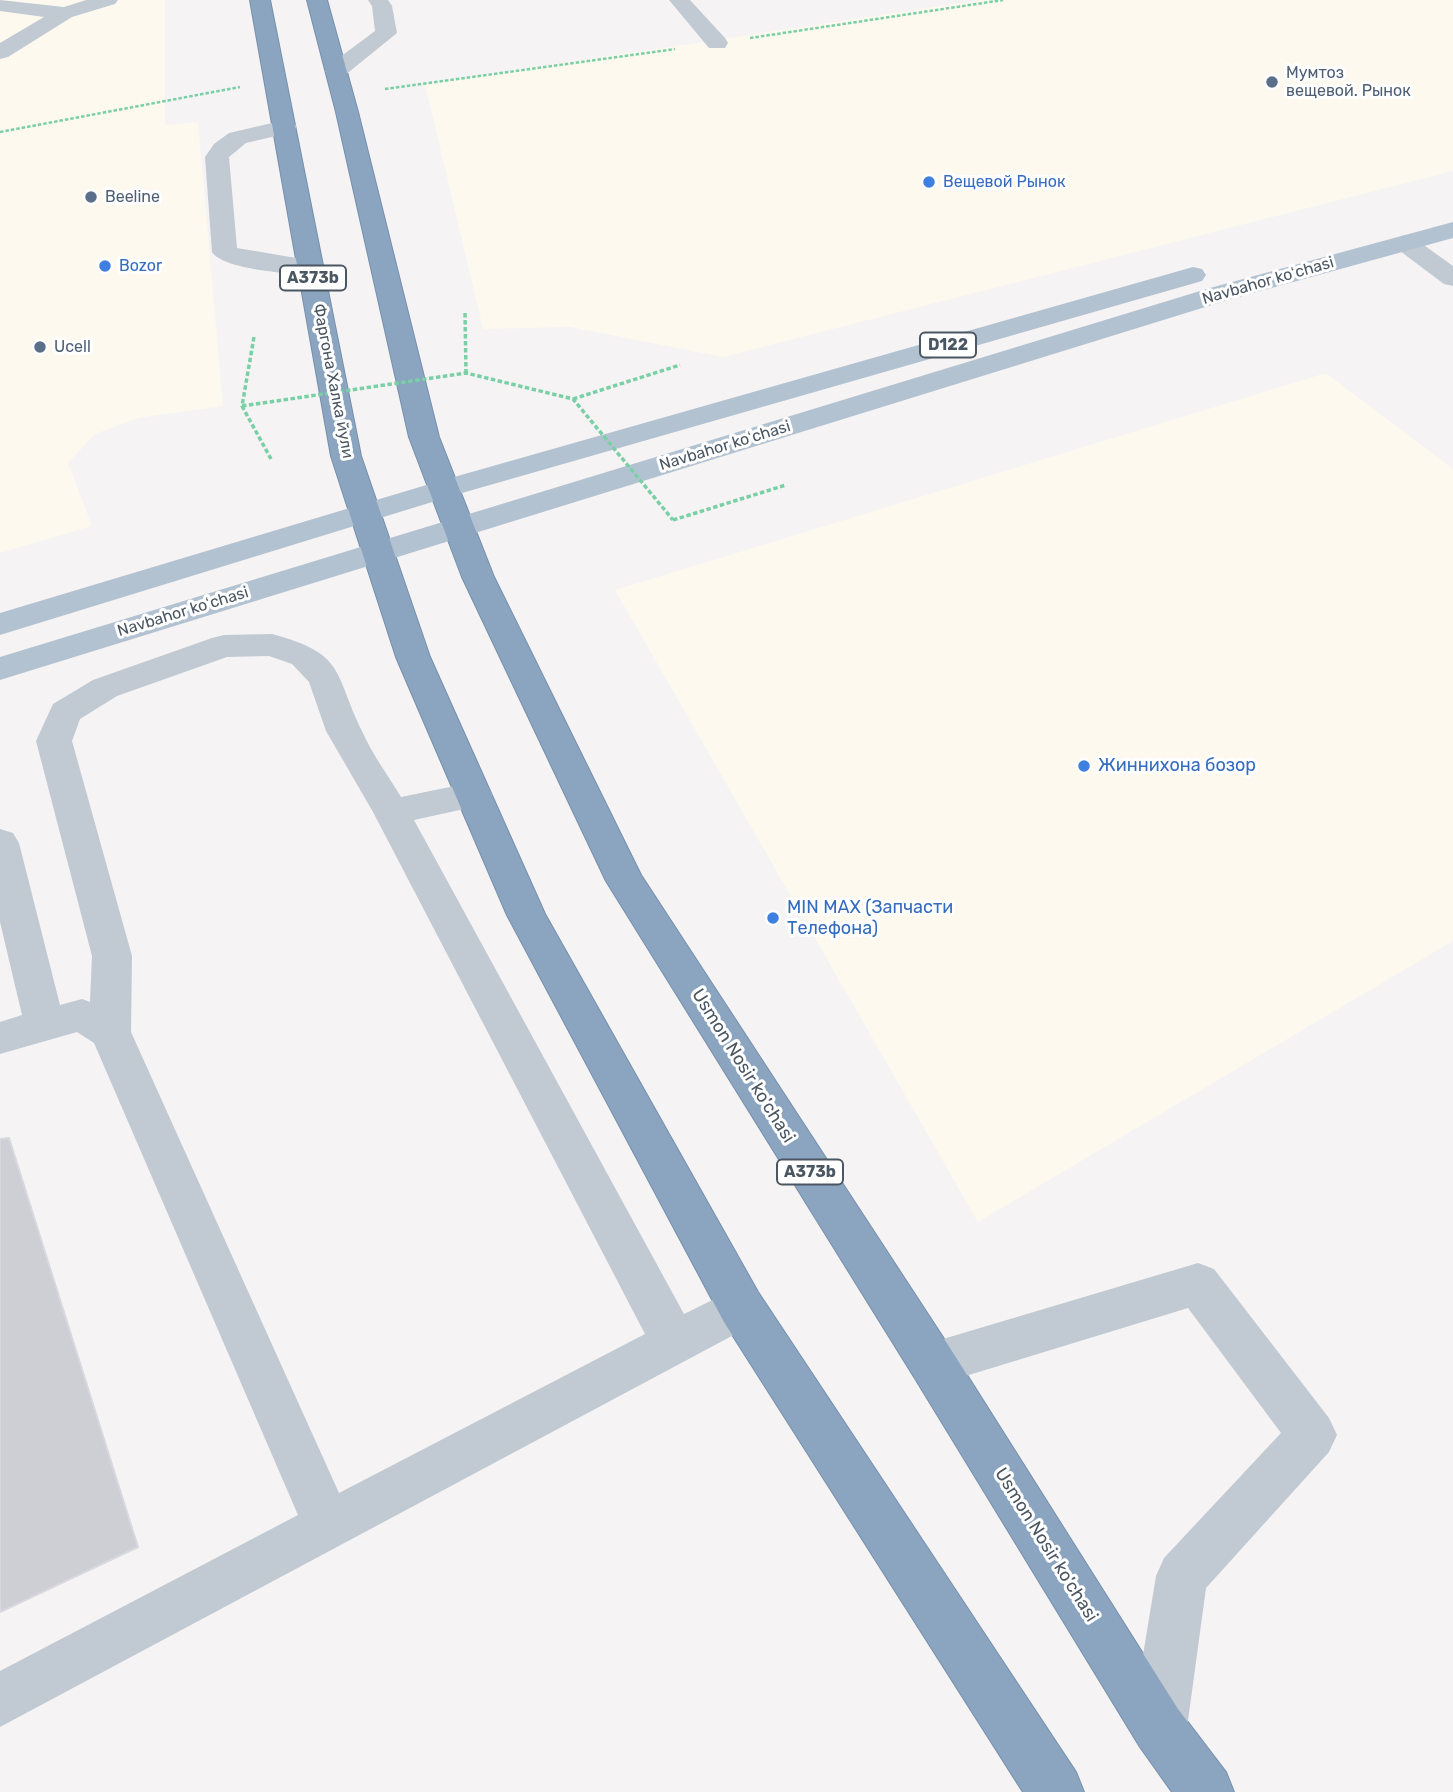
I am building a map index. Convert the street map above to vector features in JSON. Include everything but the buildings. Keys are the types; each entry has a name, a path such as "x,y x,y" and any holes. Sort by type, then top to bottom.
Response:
{"highway":[{"name":"Фаргона Халка йули","path":"260,0 346,456 372,533"},
{"name":"A373b","path":"317,0 424,437 451,509"},
{"name":"Usmon Nosir ko'chasi","path":"451,509 478,577 625,881 933,1364 1159,1728 1206,1792"},
{"name":"A373b","path":"372,533 413,657 526,915 741,1307 1056,1792"}],"main road":[{"name":"Navbahor koʻchasi","path":"0,624 372,533 1193,275 1453,208"},
{"name":"Navbahor koʻchasi","path":"0,669 187,611 372,533 451,509 1453,230"},
{"path":"1193,275 1219,294"}],"street":[{"path":"2,50 65,13 108,0"},
{"path":"336,71 386,33 382,6 378,0"},
{"path":"679,0 717,43"},
{"path":"0,5 65,13"},
{"path":"285,127 240,136 222,148 217,157 225,252 251,260 311,268"},
{"path":"1405,243 1453,278"},
{"path":"187,611 224,646"},
{"path":"328,1526 110,1032 112,956 54,741 65,712 105,688 224,646 272,645 304,656 325,678 344,731 391,811 674,1342"},
{"path":"391,811 474,795"},
{"path":"0,844 45,1025"},
{"path":"0,1038 82,1015 110,1032"},
{"path":"933,1364 1198,1284 1312,1434 1182,1576 1159,1728"},
{"path":"0,1700 741,1307"}],"path":[{"path":"0,132 242,86"},
{"path":"465,313 466,373"},
{"path":"254,337 242,406 271,459"},
{"path":"242,406 466,373 573,398 680,365"},
{"path":"573,398 673,520 786,485"}],"shaded area":[{"name":"Bozor","path":"0,0 165,0 165,125 198,122 223,406 138,418 95,434 68,463 92,526 0,553"},
{"name":"Вещевой Рынок","path":"980,0 1453,0 1453,171 723,357 570,327 483,329 425,84"},
{"name":"Жиннихона бозор","path":"1326,373 1453,469 1453,941 978,1222 615,590"}],"place":[{"name":"Мумтоз вещевой. Рынок","path":"1272,82"},
{"name":"Вещевой Рынок","path":"929,182"},
{"name":"Beeline","path":"91,197"},
{"name":"Bozor","path":"105,266"},
{"name":"Ucell","path":"40,347"},
{"name":"Жиннихона бозор","path":"1084,766"},
{"name":"MIN MAX (Запчасти Телефона)","path":"773,918"}]}
